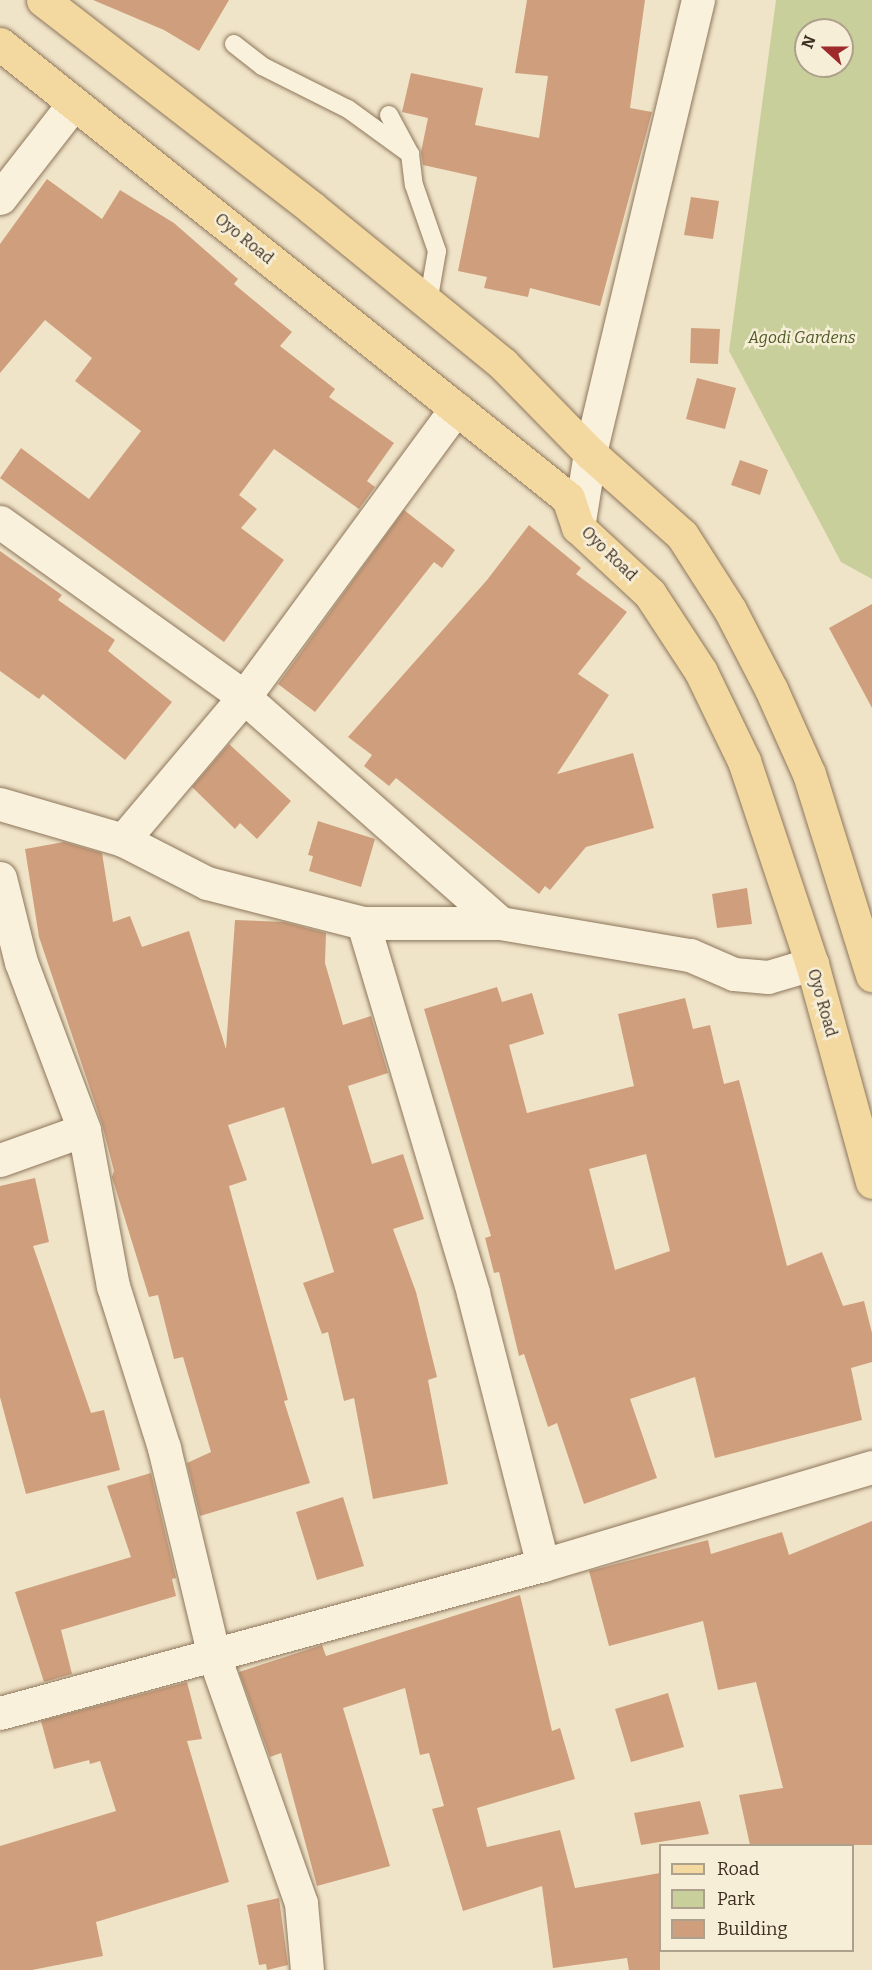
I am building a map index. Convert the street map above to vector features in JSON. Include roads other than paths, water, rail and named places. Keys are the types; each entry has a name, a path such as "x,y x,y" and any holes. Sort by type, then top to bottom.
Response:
{"main road":[{"path":"43,0 503,364 590,453 682,535 730,610 771,689 809,774 872,975"},
{"name":"Oyo Road","path":"0,44 568,498 578,527 650,594 702,672 744,761 812,964 872,1182"}],"street":[{"path":"578,527 590,453 698,0"},
{"path":"0,198 74,103"},
{"path":"123,840 244,697 456,408"},
{"path":"0,522 244,697 500,922"},
{"path":"0,804 123,840 207,883 363,923 500,922 690,955 734,974 768,977 812,964"},
{"path":"0,878 21,962 84,1130 113,1286 164,1448 214,1656 301,1903 307,1970"},
{"path":"363,923 473,1293 543,1565"},
{"path":"0,1160 84,1130"},
{"path":"0,1713 543,1565 872,1467"}],"lane":[{"path":"234,44 262,66 348,109 410,154"},
{"path":"389,115 410,154 414,185 437,251 428,303"}],"park label":[{"name":"Agodi Gardens","path":"802,338"}]}
